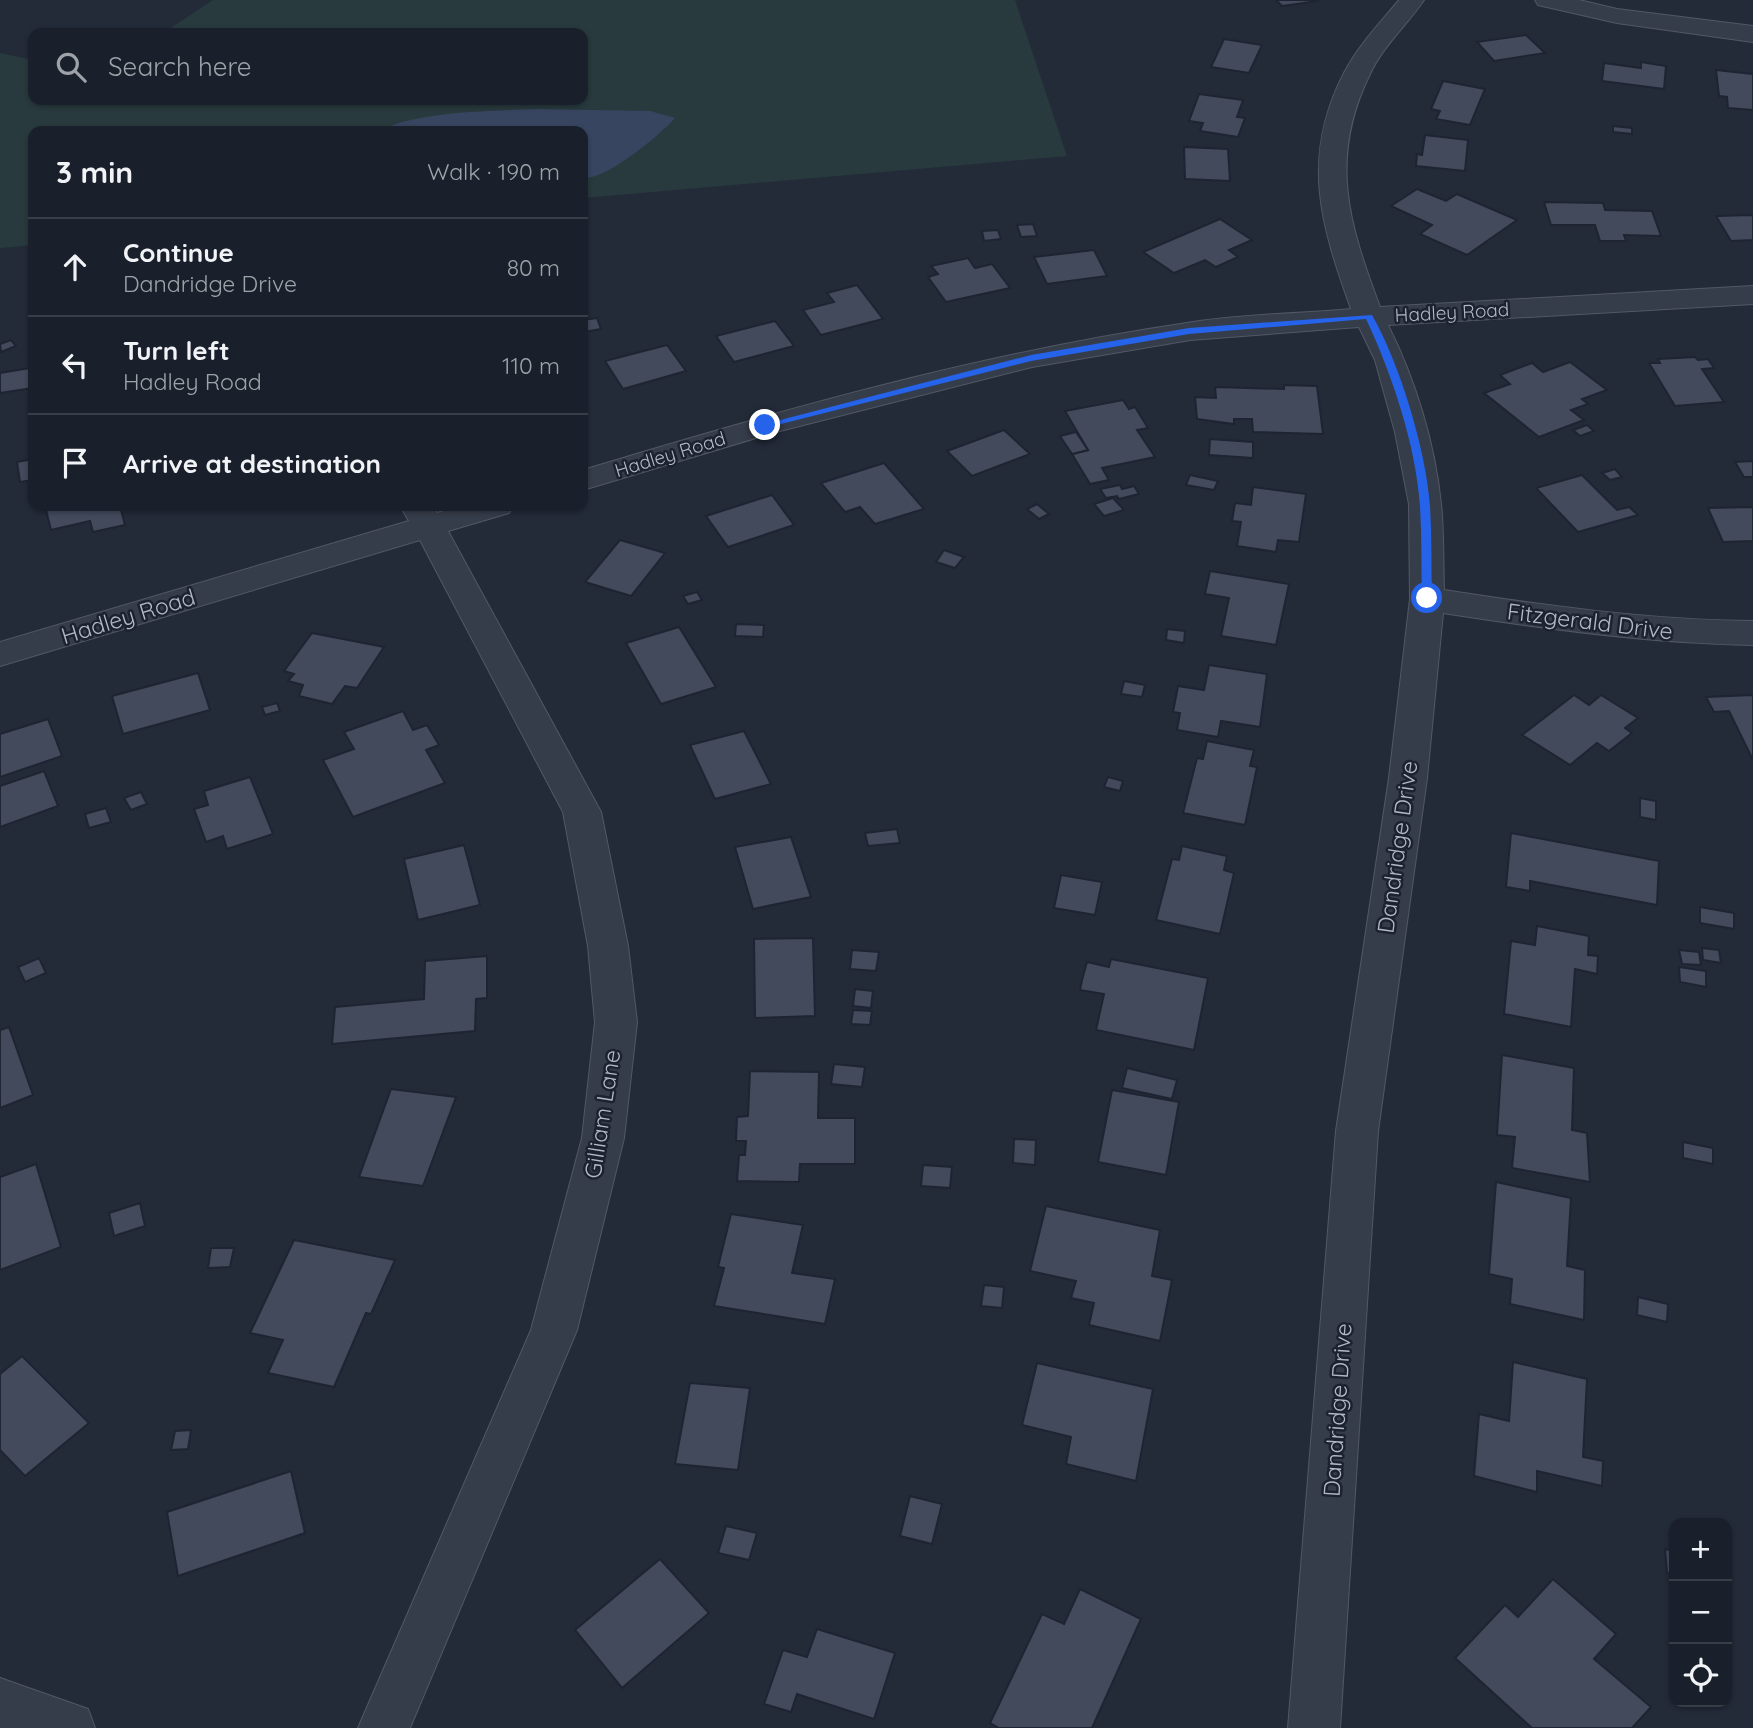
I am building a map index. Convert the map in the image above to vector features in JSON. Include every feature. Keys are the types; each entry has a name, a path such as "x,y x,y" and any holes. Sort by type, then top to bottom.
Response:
{"street":[{"name":"Dandridge Drive","path":"1314,1728 1357,1132 1408,778 1427,598 1425,504 1411,432 1390,360 1369,317 1342,244 1333,202 1335,142 1338,121 1357,73 1412,0"},
{"path":"1547,0 1617,16 1753,34"},
{"name":"Hadley Road","path":"588,478 765,425 1031,358 1189,331 1369,317 1753,295"},
{"name":"Hadley Road","path":"0,654 422,516 460,511"},
{"name":"Gilliam Lane","path":"384,1728 554,1330 603,1138 616,1023 608,946 582,812 452,564 422,516"},
{"name":"Fitzgerald Drive","path":"1427,598 1559,619 1680,632 1753,634"},
{"path":"0,1704 14,1712 69,1728"}],"shaded area":[{"path":"213,0 1015,0 1067,156 588,198 588,126 28,126 28,245 0,248 0,53 28,59 28,105 588,105 588,28 171,28"}],"water":[{"path":"537,109 650,111 675,118 618,165 588,178 588,126 392,126 414,119"}],"building":[{"path":"1276,0 1317,0 1318,1 1282,6"},
{"path":"1526,35 1545,53 1494,61 1477,42"},
{"path":"1224,39 1262,45 1249,73 1211,67"},
{"path":"1641,62 1666,66 1664,89 1602,81 1604,63 1641,68"},
{"path":"1716,70 1753,74 1753,110 1728,108 1727,97 1719,96"},
{"path":"1443,81 1485,89 1470,125 1436,119 1440,111 1431,109"},
{"path":"1199,94 1243,100 1237,117 1245,118 1238,137 1200,131 1203,123 1189,121"},
{"path":"1613,126 1632,128 1632,134 1613,132"},
{"path":"1425,135 1468,140 1465,171 1416,166 1417,154 1422,155"},
{"path":"1184,147 1228,149 1230,181 1185,179"},
{"path":"1417,189 1446,201 1457,194 1517,220 1467,255 1420,234 1432,225 1391,206"},
{"path":"1544,202 1603,203 1605,210 1652,211 1661,236 1624,235 1626,241 1600,241 1595,225 1551,225"},
{"path":"1753,215 1753,240 1731,241 1716,216"},
{"path":"1220,219 1252,240 1229,250 1238,257 1216,267 1205,260 1174,273 1143,252"},
{"path":"1033,224 1037,236 1021,237 1017,225"},
{"path":"998,230 1001,239 984,241 982,231"},
{"path":"1094,250 1107,276 1047,284 1034,257"},
{"path":"968,258 975,268 992,264 1010,288 946,302 928,277 938,274 931,266"},
{"path":"857,285 883,319 821,335 803,310 834,302 827,293"},
{"path":"597,318 601,329 588,331 588,319"},
{"path":"775,321 794,346 734,362 716,336"},
{"path":"11,340 16,346 1,352 0,344"},
{"path":"667,345 686,371 623,389 605,361"},
{"path":"1695,357 1698,360 1708,359 1714,368 1702,369 1724,402 1675,406 1649,363 1660,363 1658,359"},
{"path":"1570,362 1607,390 1582,399 1588,404 1571,410 1584,420 1539,437 1484,393 1510,384 1500,375 1532,363 1543,372"},
{"path":"28,368 28,389 0,393 0,373"},
{"path":"1284,385 1317,386 1323,434 1253,432 1252,419 1234,419 1234,424 1197,419 1195,397 1216,398 1215,387 1284,389"},
{"path":"1123,400 1129,409 1135,407 1148,428 1137,430 1155,457 1102,468 1109,480 1090,484 1072,454 1088,450 1065,411"},
{"path":"1587,425 1594,431 1580,436 1573,430"},
{"path":"1004,430 1030,454 972,476 947,451"},
{"path":"1076,432 1088,450 1072,454 1060,436"},
{"path":"1210,439 1253,442 1253,458 1209,455"},
{"path":"28,460 28,481 20,482 17,462"},
{"path":"1753,461 1753,477 1744,477 1735,462"},
{"path":"884,463 924,509 875,524 860,507 845,512 821,483"},
{"path":"1615,469 1622,477 1610,480 1602,473"},
{"path":"1190,475 1218,481 1214,490 1186,485"},
{"path":"1582,475 1617,510 1629,507 1638,515 1578,532 1536,488"},
{"path":"1120,485 1122,489 1134,486 1139,494 1119,499 1117,496 1106,498 1100,489"},
{"path":"1253,487 1306,494 1299,542 1278,540 1276,552 1237,546 1241,522 1232,521 1235,503 1251,505"},
{"path":"772,495 794,525 728,547 706,516"},
{"path":"1113,498 1124,510 1104,516 1094,504"},
{"path":"1037,504 1049,514 1039,519 1027,509"},
{"path":"1753,507 1753,541 1723,542 1708,508"},
{"path":"46,511 121,511 125,525 93,532 90,521 51,530"},
{"path":"620,540 665,553 631,596 585,582"},
{"path":"944,550 964,557 955,568 936,562"},
{"path":"1210,571 1289,584 1276,645 1221,636 1229,598 1205,594"},
{"path":"697,592 702,600 688,604 683,596"},
{"path":"736,624 764,625 763,637 735,636"},
{"path":"679,627 716,687 661,704 626,643"},
{"path":"1167,629 1185,631 1184,643 1166,640"},
{"path":"312,633 384,647 357,688 345,686 332,704 299,696 303,685 288,681 294,674 284,671"},
{"path":"1209,665 1267,674 1260,727 1221,721 1218,737 1177,730 1180,713 1173,712 1178,686 1204,690"},
{"path":"198,673 210,710 123,734 112,696"},
{"path":"1124,681 1145,685 1142,697 1121,694"},
{"path":"1574,695 1589,705 1601,695 1638,718 1625,728 1632,733 1609,751 1597,743 1570,765 1522,735"},
{"path":"1753,695 1753,760 1729,711 1714,712 1706,697"},
{"path":"277,703 280,711 265,715 262,707"},
{"path":"403,711 413,730 427,725 439,745 426,750 445,783 353,817 323,760 354,749 344,732"},
{"path":"48,719 62,756 0,777 0,734"},
{"path":"744,731 771,784 715,799 690,745"},
{"path":"1207,741 1254,750 1250,766 1257,767 1245,825 1183,813 1197,758 1203,759"},
{"path":"44,771 58,806 0,827 0,786"},
{"path":"250,777 273,834 227,849 223,836 206,842 194,809 208,805 204,791"},
{"path":"1108,777 1123,781 1120,791 1104,787"},
{"path":"141,792 147,804 131,810 124,798"},
{"path":"1640,798 1656,801 1656,820 1640,817"},
{"path":"106,808 111,822 89,828 85,814"},
{"path":"897,829 900,843 868,846 865,833"},
{"path":"1511,833 1659,861 1657,905 1530,881 1530,891 1506,887"},
{"path":"791,837 811,897 753,909 735,847"},
{"path":"464,845 480,905 418,920 404,859"},
{"path":"1182,846 1227,856 1224,870 1234,873 1220,934 1156,920 1172,859 1179,860"},
{"path":"1061,875 1102,882 1095,915 1054,908"},
{"path":"1700,907 1734,913 1734,929 1700,923"},
{"path":"1537,926 1589,936 1588,955 1598,956 1597,974 1575,969 1571,1027 1504,1014 1511,941 1535,945"},
{"path":"813,938 815,1016 755,1018 754,939"},
{"path":"1702,948 1719,950 1721,963 1703,960"},
{"path":"852,950 879,952 876,971 850,969"},
{"path":"1679,950 1699,952 1701,965 1682,964"},
{"path":"487,956 487,998 476,999 475,1031 332,1044 335,1007 424,999 425,961"},
{"path":"39,958 46,973 25,982 18,967"},
{"path":"1111,959 1208,978 1194,1050 1096,1030 1104,994 1080,990 1082,980 1087,962 1109,967"},
{"path":"1679,967 1706,971 1706,987 1680,982"},
{"path":"855,989 873,991 871,1008 853,1006"},
{"path":"853,1010 872,1011 870,1025 851,1024"},
{"path":"9,1027 33,1095 0,1108 0,1030"},
{"path":"1502,1055 1574,1068 1572,1130 1587,1133 1590,1182 1512,1168 1515,1137 1497,1135"},
{"path":"834,1064 865,1067 862,1087 831,1084"},
{"path":"1127,1068 1177,1080 1172,1099 1122,1088"},
{"path":"750,1071 819,1072 818,1118 855,1118 855,1164 800,1164 799,1182 737,1181 739,1155 745,1155 746,1141 736,1141 737,1117 748,1116"},
{"path":"391,1089 456,1097 423,1186 359,1177"},
{"path":"1112,1090 1179,1102 1166,1175 1098,1162"},
{"path":"1014,1139 1036,1140 1035,1165 1013,1163"},
{"path":"1683,1142 1713,1148 1713,1164 1683,1158"},
{"path":"36,1164 61,1247 0,1270 0,1177"},
{"path":"923,1165 952,1167 950,1188 921,1186"},
{"path":"1496,1182 1571,1198 1567,1266 1585,1270 1584,1320 1510,1304 1512,1279 1489,1274"},
{"path":"140,1203 145,1226 114,1236 109,1213"},
{"path":"1046,1206 1160,1230 1152,1276 1172,1280 1160,1341 1089,1325 1094,1303 1071,1298 1076,1281 1030,1271"},
{"path":"731,1214 803,1225 792,1273 835,1279 825,1324 714,1306 724,1268 718,1267"},
{"path":"294,1240 395,1260 371,1314 366,1313 334,1387 268,1373 283,1340 250,1333"},
{"path":"211,1248 234,1248 230,1267 208,1268"},
{"path":"984,1285 1004,1287 1002,1308 981,1306"},
{"path":"1638,1297 1668,1304 1667,1322 1637,1315"},
{"path":"22,1356 89,1423 25,1476 0,1450 0,1374"},
{"path":"1513,1362 1587,1379 1583,1457 1603,1461 1602,1486 1537,1471 1537,1492 1474,1476 1479,1414 1509,1421"},
{"path":"1037,1363 1153,1389 1136,1481 1066,1464 1071,1437 1022,1425"},
{"path":"690,1383 750,1388 738,1470 675,1464"},
{"path":"191,1430 188,1449 171,1450 175,1431"},
{"path":"291,1471 305,1533 178,1576 167,1512"},
{"path":"910,1496 942,1504 932,1544 900,1536"},
{"path":"726,1526 757,1533 749,1560 718,1553"},
{"path":"1665,1549 1669,1550 1667,1573"},
{"path":"660,1559 709,1613 622,1688 575,1630"},
{"path":"1553,1579 1616,1634 1594,1659 1651,1707 1632,1728 1532,1728 1455,1658 1505,1605 1518,1617"},
{"path":"1080,1589 1141,1619 1092,1728 999,1728 990,1723 1042,1614 1064,1624"},
{"path":"817,1629 895,1653 874,1719 797,1694 791,1712 764,1704 783,1650 807,1657"}],"route":[{"path":"765,425 1031,358 1189,331 1369,317 1390,360 1411,432 1425,504 1427,598"}]}
